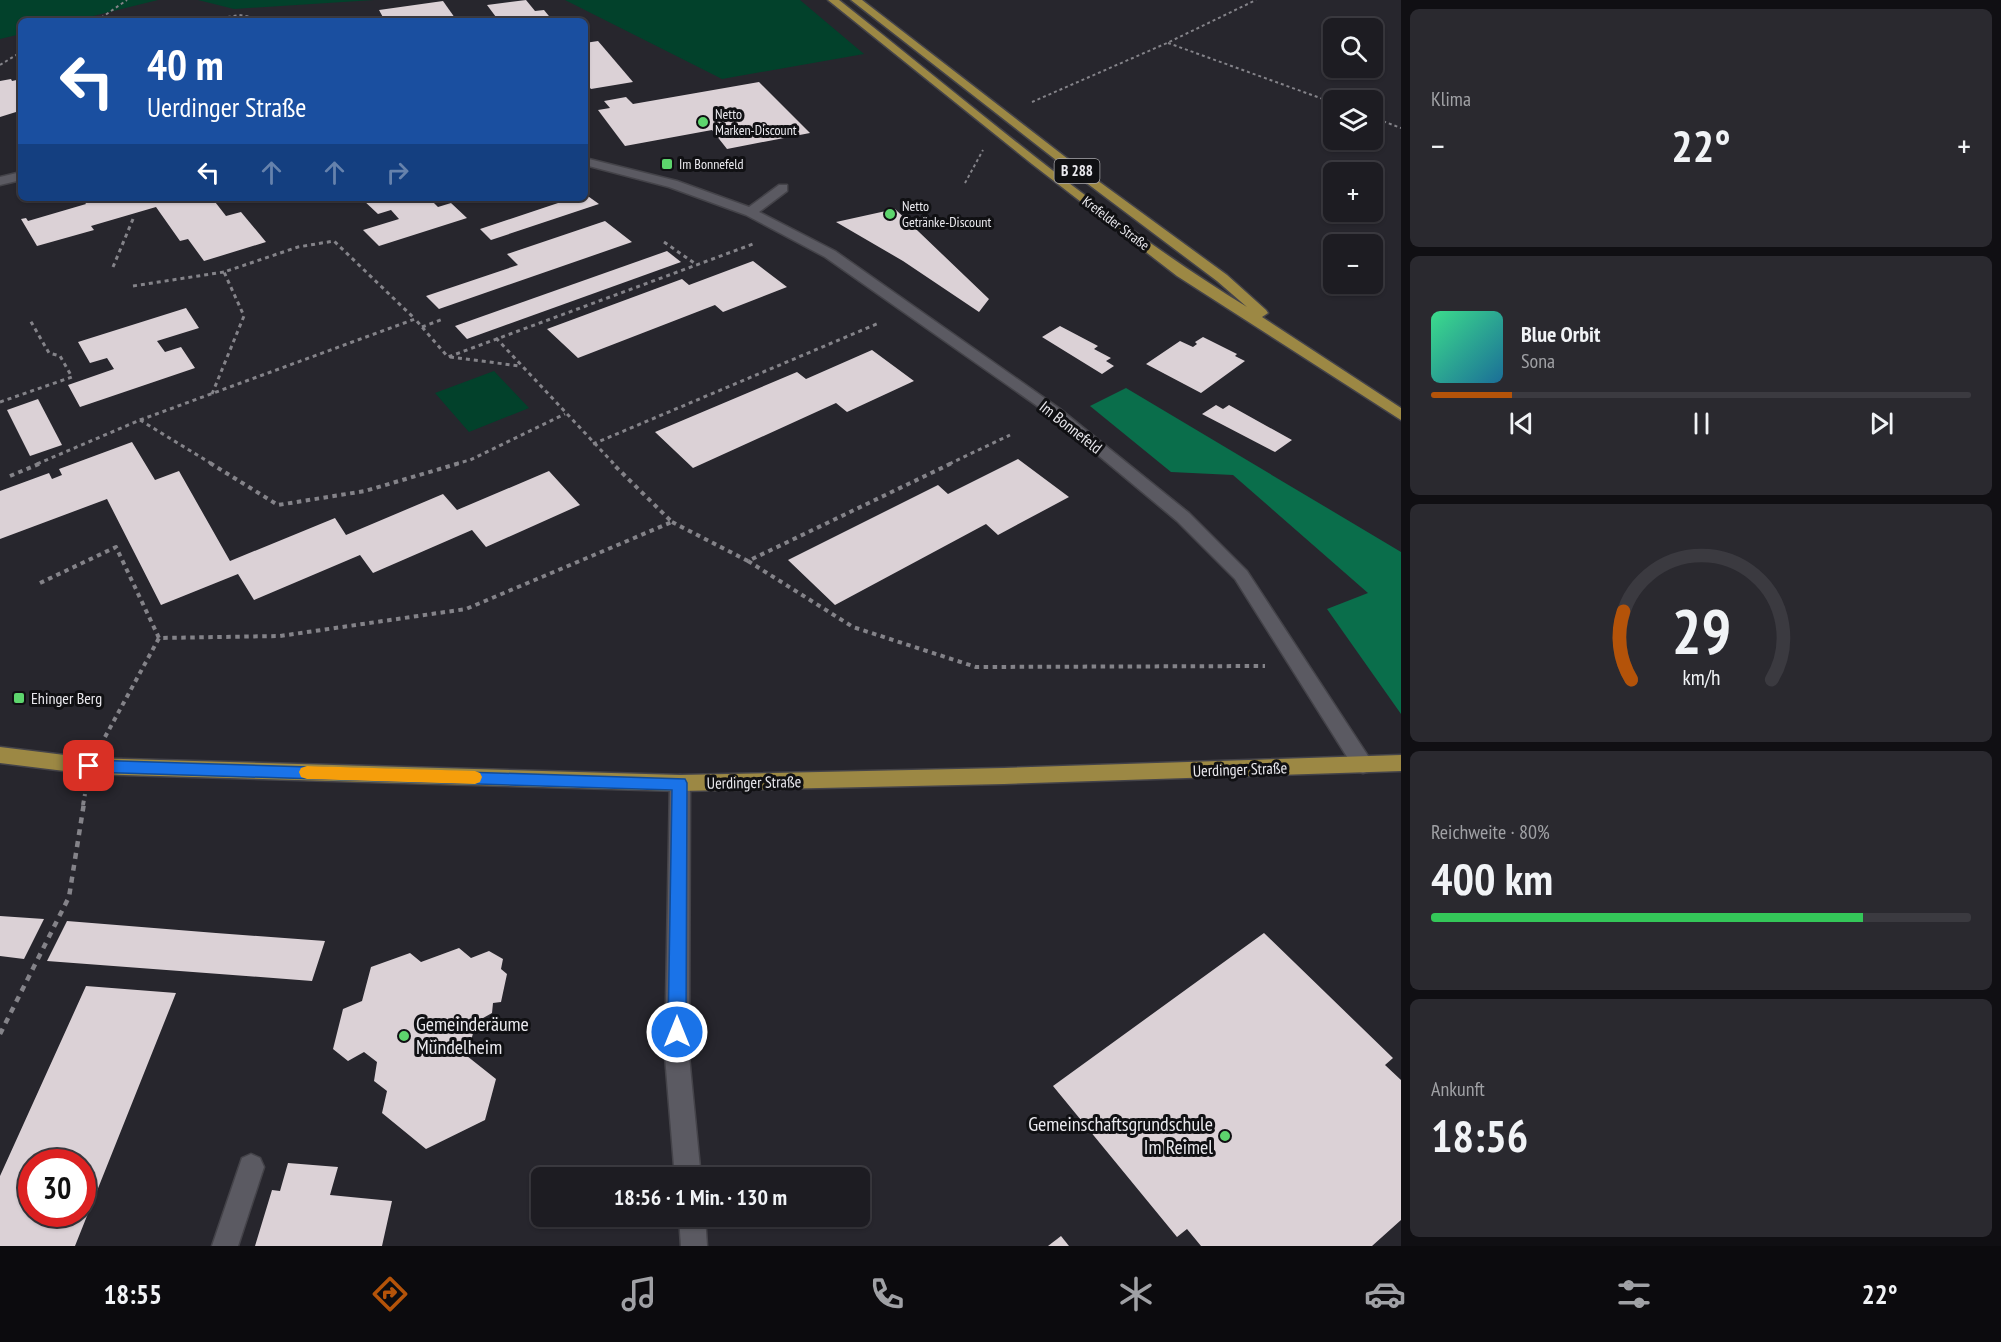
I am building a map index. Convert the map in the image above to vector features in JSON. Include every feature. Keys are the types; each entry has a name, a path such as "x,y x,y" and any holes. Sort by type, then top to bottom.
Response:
{"main road":[{"name":"Krefelder Straße","path":"833,0 1036,162 1182,273 1296,344 1401,416"},
{"name":"Krefelder Straße","path":"856,0 1060,158 1222,278 1296,344"},
{"name":"Uerdinger Straße","path":"0,755 89,766 680,783 1401,763"}],"street":[{"name":"Im Bonnefeld","path":"588,162 673,184 750,212 830,254 1055,412 1184,518 1241,574 1363,765"},
{"path":"0,181 18,177"},
{"path":"750,212 783,188"},
{"path":"680,783 677,1056 687,1167"},
{"path":"225,1246 251,1167"},
{"path":"693,1227 694,1246"}],"path":[{"path":"102,18 127,0"},
{"path":"1032,102 1167,43 1256,0"},
{"path":"222,18 239,15 258,18"},
{"path":"1167,43 1323,99"},
{"path":"0,65 18,54"},
{"path":"1383,121 1401,128"},
{"path":"113,267 134,219"},
{"path":"448,357 787,231"},
{"path":"133,286 224,272 298,247 334,241 415,319 448,357 520,366"},
{"path":"664,242 697,266"},
{"path":"212,394 244,316 224,272"},
{"path":"593,444 910,310"},
{"path":"10,476 140,420 415,319"},
{"path":"422,327 443,319"},
{"path":"0,402 72,377 60,356 49,353 30,320"},
{"path":"496,338 593,444 672,522 748,561 853,627 976,667 1299,666"},
{"path":"140,420 278,504 364,491 470,460 565,414"},
{"path":"748,561 1010,435"},
{"path":"159,638 280,636 466,609 672,522"},
{"path":"40,583 116,547 159,638"},
{"path":"0,1034 69,897 89,766 159,638"}],"green space":[{"path":"0,0 158,0 85,18 18,18 18,35 0,39"},
{"path":"198,0 374,0 234,9"},
{"path":"565,0 800,0 864,54 722,79"},
{"path":"494,371 529,408 469,432 435,393"},
{"path":"1126,388 1401,552 1401,714 1327,609 1368,593 1233,475 1171,472 1090,406"}],"building":[{"path":"526,0 535,11 544,10 551,18 496,17 487,5"},
{"path":"443,1 455,18 383,18 379,10"},
{"path":"598,41 633,82 591,89 588,86 588,43"},
{"path":"18,80 18,112 0,117 0,81"},
{"name":"Netto Marken-Discount","path":"759,82 810,133 727,149 712,130 625,146 598,110 610,108 604,101 626,97 633,104"},
{"path":"588,196 599,204 491,240 480,229 564,201 588,201"},
{"path":"84,201 214,201 226,216 241,212 266,242 204,261 188,239 180,241 156,207 91,226 94,230 37,246 21,219 26,218 28,221 86,204"},
{"path":"364,201 432,201 438,207 451,203 467,218 379,246 363,230 399,219 391,210 378,214"},
{"path":"895,209 989,299 979,312 903,261 836,222"},
{"path":"605,221 632,242 439,309 426,296 518,265 507,254"},
{"path":"667,251 681,262 467,339 455,326"},
{"path":"753,261 787,287 723,312 715,305 578,358 547,329 682,279 689,285"},
{"path":"186,308 199,328 157,341 165,352 181,347 195,368 80,407 68,385 114,369 107,358 90,363 78,342"},
{"path":"1060,326 1098,346 1094,349 1111,358 1106,361 1114,366 1102,374 1042,337"},
{"path":"1203,337 1237,354 1235,356 1245,361 1201,393 1146,364 1180,341 1193,347 1197,344 1195,342"},
{"path":"872,350 914,381 847,412 836,403 693,468 655,432 797,372 806,379"},
{"path":"38,399 62,445 30,456 7,410"},
{"path":"1216,405 1223,409 1229,405 1292,440 1275,452 1202,414"},
{"path":"132,442 155,480 179,471 230,561 335,518 346,535 443,494 457,510 549,471 580,505 486,547 472,530 373,573 360,555 254,600 238,574 161,605 107,499 0,539 0,491 49,473 52,479 62,475 59,469"},
{"path":"1018,459 1069,497 998,535 986,524 835,605 788,560 938,485 948,494"},
{"path":"0,916 44,919 24,959 0,956"},
{"path":"67,921 325,941 312,981 47,961"},
{"path":"1264,933 1393,1058 1385,1065 1401,1080 1401,1220 1372,1246 1201,1246 1187,1229 1177,1237 1053,1086"},
{"name":"Gemeinderäume Mündelheim","path":"459,948 471,958 489,951 503,959 501,969 507,974 501,1002 493,1003 492,1013 476,1022 467,1056 496,1079 485,1120 426,1149 382,1113 387,1091 374,1081 377,1062 364,1052 348,1061 333,1049 343,1009 362,1001 371,967 410,953 421,962"},
{"path":"86,986 176,993 96,1193 96,1149 18,1149 18,1227 83,1227 75,1246 0,1246 0,1176"},
{"path":"288,1163 338,1167 330,1195 392,1201 382,1246 255,1246 272,1190 280,1191"},
{"path":"1061,1236 1069,1246 1048,1246"}],"slow traffic":[{"path":"307,772 475,777"}],"place":[{"name":"Netto Marken-Discount","path":"703,122"},
{"name":"Im Bonnefeld","path":"667,164"},
{"name":"Netto Getränke-Discount","path":"890,214"},
{"name":"Ehinger Berg","path":"19,698"},
{"name":"Gemeinderäume Mündelheim","path":"404,1036"},
{"name":"Gemeinschaftsgrundschule Im Reimel","path":"1225,1136"}],"route":[{"path":"89,766 680,783 677,1032"}]}
